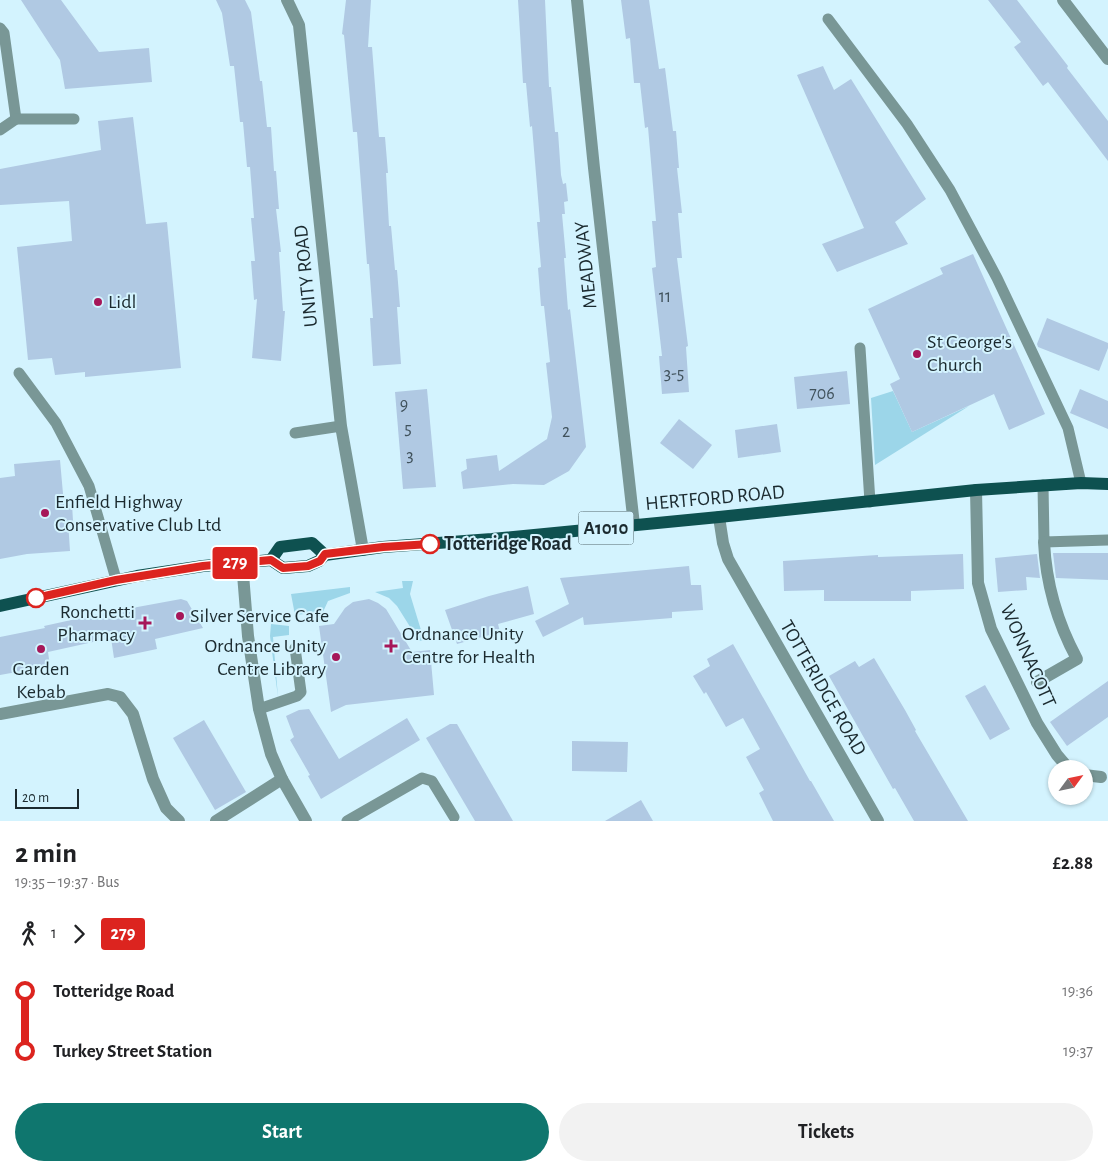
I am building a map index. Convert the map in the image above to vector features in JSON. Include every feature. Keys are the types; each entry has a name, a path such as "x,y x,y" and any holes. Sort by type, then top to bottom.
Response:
{"main road":[{"name":"HERTFORD ROAD","path":"0,606 116,580 203,566 271,560 283,568 308,566 320,561 325,554 363,550 492,540 719,518 976,490 1081,483 1108,484"},
{"path":"271,560 280,547 312,543 325,554"}],"street":[{"name":"UNITY ROAD","path":"287,0 298,25 341,426 363,550"},
{"name":"MEADWAY","path":"577,0 634,525"},
{"path":"1063,0 1108,59"},
{"name":"WONNACOTT","path":"976,490 978,583 991,629 1037,723 1061,760"},
{"name":"TOTTERIDGE ROAD","path":"719,518 728,559 878,821"},
{"path":"1037,682 1077,659 1064,636 1052,600 1045,567 1044,542"},
{"path":"242,562 248,636 259,710 271,754 282,779 306,821"},
{"path":"0,714 108,694 120,698 132,714 153,779 166,808 179,821"},
{"path":"1093,776 1101,777"},
{"path":"216,821 282,779"}],"lane":[{"path":"828,20 907,124 955,198 998,278 1068,428 1081,483"},
{"path":"0,28 4,33 16,119"},
{"path":"0,130 16,119 74,119"},
{"path":"860,348 870,502"},
{"path":"19,373 56,423 89,486 116,580"},
{"path":"295,434 341,426"},
{"path":"1043,485 1044,542 1108,540"},
{"path":"259,710 297,696 301,692 295,648"},
{"path":"347,821 422,778 432,781 454,817"}],"shaded area":[{"path":"893,391 912,432 969,406 875,465 871,398"},
{"path":"402,581 413,581 410,594 424,640 419,641 397,606 389,598 375,592 403,588"},
{"path":"350,587 350,593 328,601 323,612 295,615 291,594"},
{"path":"271,624 289,626 289,635 273,637 278,697 270,636"}],"building":[{"path":"21,0 61,0 99,52 149,48 152,82 65,89 60,60"},
{"path":"216,0 245,0 251,12 267,127 271,127 274,171 276,171 279,209 276,209 281,252 279,252 283,311 285,311 281,361 252,358 257,299 254,300 251,261 255,261 251,218 254,218 250,167 247,167 243,122 240,122 234,66 230,66 222,13"},
{"path":"346,0 371,0 368,47 372,47 379,137 385,137 389,226 391,226 395,270 397,270 400,307 397,307 401,364 373,366 370,318 373,318 357,132 353,132 344,35 342,34"},
{"path":"518,0 545,0 549,87 551,87 555,132 558,132 561,175 563,184 566,183 568,201 564,202 565,214 562,214 568,310 570,309 586,447 569,471 544,485 513,484 463,489 461,472 467,469 466,459 497,455 499,471 547,439 552,417 546,363 550,362 544,306 541,306 538,268 541,267 537,222 540,222 532,126 530,127 526,83 523,83"},
{"path":"621,0 649,0 659,69 665,68 673,131 676,131 679,168 677,168 682,213 678,213 682,258 677,258 688,346 686,347 689,392 662,394 659,356 662,356 652,268 656,267 652,221 656,221 648,127 645,128 640,83 634,83 630,38 626,39"},
{"path":"988,0 1017,0 1068,66 1067,68 1108,121 1108,161 1048,82 1043,86 1014,47 1021,42"},
{"path":"823,66 834,90 851,79 926,199 895,222 908,244 837,272 822,244 864,228 797,75"},
{"name":"Lidl","path":"133,117 146,224 167,222 181,368 85,377 85,372 55,375 52,358 28,360 17,247 72,241 69,201 0,205 0,169 101,150 98,121"},
{"path":"973,254 1045,414 1009,430 994,394 912,432 890,384 900,379 868,309 943,274 940,268"},
{"path":"1047,318 1108,343 1108,348 1099,371 1038,347 1037,344"},
{"path":"847,371 850,404 797,409 794,377"},
{"path":"427,389 436,487 403,489 395,392"},
{"path":"1080,389 1108,401 1108,429 1070,413"},
{"path":"679,419 712,445 693,469 660,443"},
{"path":"777,424 781,452 738,458 735,430"},
{"name":"Enfield Highway Conservative Club Ltd","path":"60,460 64,505 72,504 73,521 68,521 70,551 27,554 0,559 0,478 15,476 14,464"},
{"path":"1053,553 1108,553 1108,580 1056,578"},
{"path":"963,554 964,589 911,591 911,601 824,601 824,590 784,591 783,561 878,555 878,557"},
{"path":"1037,554 1040,578 1026,577 1027,590 998,592 995,558"},
{"path":"689,566 691,585 701,585 703,610 672,612 672,618 584,625 583,617 543,637 535,621 569,604 560,578"},
{"path":"528,586 534,614 498,624 500,632 457,644 445,610"},
{"path":"181,599 187,601 203,628 155,639 157,649 114,658 111,638 48,652 50,666 0,675 0,637 94,615"},
{"path":"369,599 386,609 412,652 430,650 434,695 346,705 331,712 319,626 334,624 345,608 353,602"},
{"path":"733,644 834,821 773,821 759,793 764,790 746,757 760,749 743,718 726,727 706,692 704,694 693,676 710,666 707,659"},
{"path":"874,658 968,821 914,821 895,788 893,789 829,676 855,661 859,667"},
{"path":"1108,681 1108,717 1067,746 1050,722"},
{"path":"985,685 1010,729 990,740 965,696"},
{"path":"309,709 339,759 407,718 420,740 321,799 290,740 294,737 286,716 299,710"},
{"path":"204,720 246,792 215,810 173,738"},
{"path":"450,724 457,724 513,821 475,821 426,738"},
{"path":"572,741 628,742 627,772 572,771"},
{"path":"641,800 653,821 605,821"}],"bus line":[{"name":"279","path":"36,598 116,580 203,566 271,560 283,568 308,566 320,561 325,554 430,544"}],"place":[{"name":"Lidl","path":"98,302"},
{"name":"St George's Church","path":"917,354"},
{"name":"Enfield Highway Conservative Club Ltd","path":"45,513"},
{"name":"Totteridge Road","path":"430,544"},
{"name":"Silver Service Cafe","path":"180,616"},
{"name":"Ronchetti Pharmacy","path":"145,623"},
{"name":"Ordnance Unity Centre for Health","path":"391,646"},
{"name":"Garden Kebab","path":"41,649"},
{"name":"Ordnance Unity Centre Library","path":"336,657"}]}
